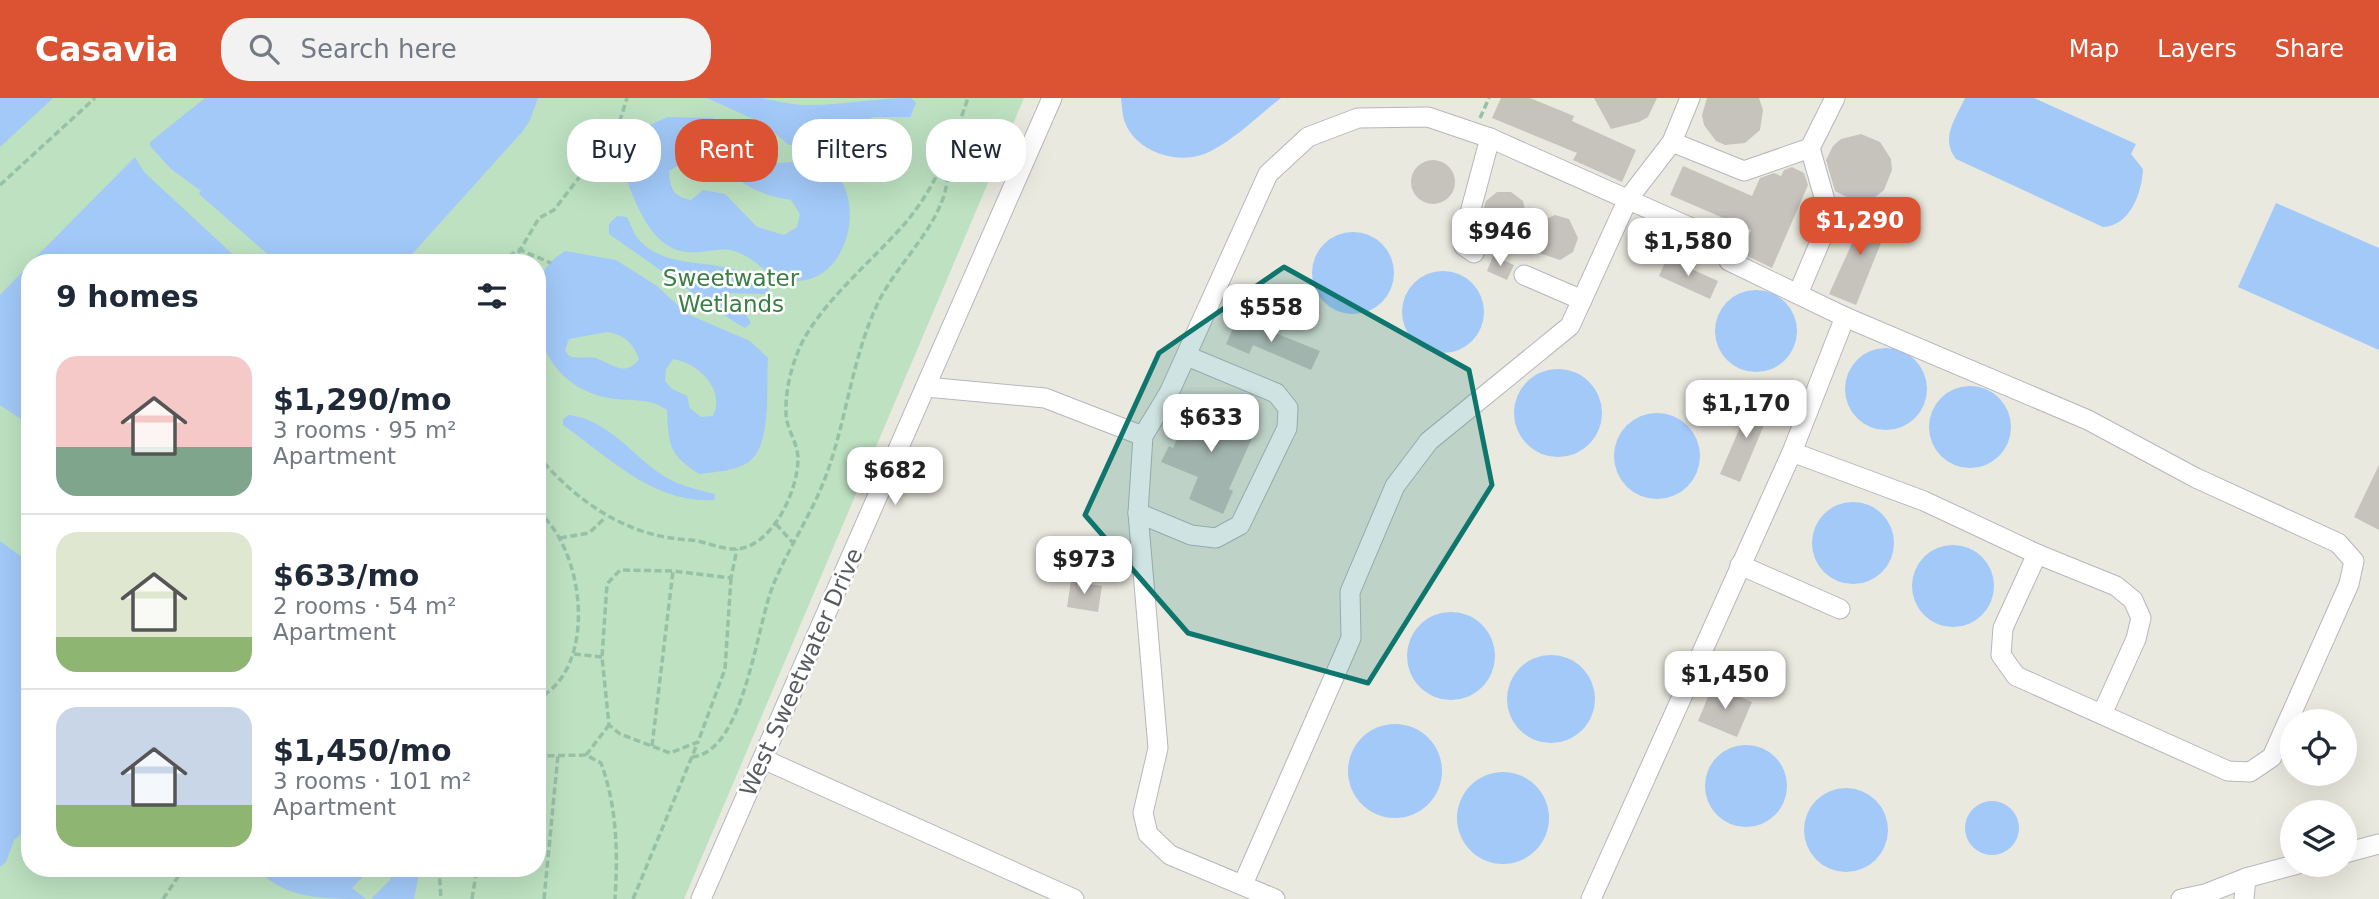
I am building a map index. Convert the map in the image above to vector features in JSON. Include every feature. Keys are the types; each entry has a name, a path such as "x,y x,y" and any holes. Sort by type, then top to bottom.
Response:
{"street":[{"name":"West Sweetwater Drive","path":"701,899 1052,98"},
{"path":"1243,884 1351,638 1350,592 1395,486 1429,441 1570,326 1628,199 1672,142 1690,98"},
{"path":"1798,294 1830,218 1810,148 1835,98"},
{"path":"1275,899 1170,855 1148,834 1143,813 1158,748 1138,513 1143,436 1187,356 1268,174 1308,137 1358,118 1428,117 1490,138 1723,242 1729,261 1845,317 2088,419 2196,478 2338,543 2354,561 2349,584 2272,757 2250,772 2228,771 2015,676 2001,655 2003,628 2036,554"},
{"path":"1474,253 1464,246 1464,235 1490,138"},
{"path":"1672,142 1744,171 1810,148"},
{"path":"1524,275 1582,300"},
{"path":"1591,899 1792,452 1845,317"},
{"path":"1138,513 1191,535 1216,538 1240,525 1287,428 1288,408 1276,393 1187,356"},
{"path":"926,387 1045,398 1143,436"},
{"path":"1792,452 1924,501 2036,554 2116,586 2133,600 2141,618 2136,639 2102,714"},
{"path":"1740,565 1840,609"},
{"path":"763,759 1074,899"},
{"path":"2357,850 2379,844"},
{"path":"2181,899 2205,894 2246,878 2280,869"},
{"path":"2244,899 2246,878"}],"path":[{"path":"0,185 95,98"},
{"path":"517,254 539,218 554,209 607,143 618,127 627,98"},
{"path":"961,119 968,98"},
{"path":"546,463 606,517 628,529 667,539 699,541 737,549 762,537 776,524 792,494 799,460 796,441 786,415 790,375 807,333 907,220 934,182"},
{"path":"692,757 703,756 718,745 735,714 773,584 811,514 827,472 851,394 858,351 878,302 932,221 945,192 946,182"},
{"path":"519,249 531,254"},
{"path":"512,254 519,249"},
{"path":"546,261 551,263"},
{"path":"560,538 589,533 606,517"},
{"path":"546,522 560,538 576,580 574,654 567,672 546,691"},
{"path":"776,524 793,544"},
{"path":"633,899 725,669 731,578 737,549"},
{"path":"586,755 609,725 602,657 607,584 620,570 673,571 731,578"},
{"path":"652,746 673,571"},
{"path":"574,654 602,657"},
{"path":"609,725 620,734 670,753 698,742"},
{"path":"544,899 558,755"},
{"path":"546,756 586,755 601,763 611,790 618,859 615,899"},
{"path":"163,899 178,877"},
{"path":"440,877 441,899"},
{"path":"472,899 476,877"}],"highlighted area":[{"path":"1284,267 1469,370 1492,485 1368,683 1188,633 1085,515 1159,353"}],"green space":[{"name":"Sweetwater Wetlands","path":"0,98 1024,98 1015,119 926,119 926,182 988,182 684,899 0,899"}],"water":[{"path":"0,98 53,98 0,147"},
{"path":"205,98 538,98 530,120 522,132 412,254 267,254 199,194 201,191 171,169 150,146 150,142"},
{"path":"707,98 761,98 809,105 911,98 916,103 910,117 792,119 792,145 778,136 778,119 753,119"},
{"path":"1121,98 1281,98 1220,146 1199,156 1186,158 1160,154 1138,141 1124,120"},
{"path":"1965,98 2034,98 2136,144 2131,154 2143,169 2133,207 2120,221 2103,227 1956,159 1951,151 1949,136"},
{"path":"668,117 713,118 675,119 675,167 669,171 670,182 676,194 691,200 703,190 725,194 757,227 784,235 797,227 800,214 791,200 763,193 742,182 778,182 778,163 792,162 792,182 841,182 850,208 849,226 837,258 826,270 813,278 786,280 769,273 748,257 730,250 687,252 674,249 662,242 653,231 627,182 661,182 661,120"},
{"path":"135,157 144,172 232,254 39,254"},
{"path":"2276,203 2379,248 2379,350 2238,287"},
{"path":"617,216 627,217 638,239 654,252 669,258 736,270 769,288 767,294 728,293 729,304 746,315 751,323 745,328 733,321 609,234 609,224"},
{"path":"1353,232 1369,235 1382,244 1391,257 1394,273 1391,289 1382,302 1369,311 1353,314 1337,311 1324,302 1315,289 1312,273 1315,257 1324,244 1337,235"},
{"path":"565,251 616,260 657,286 687,314 750,341 768,358 765,427 758,452 751,460 733,469 699,474 681,460 672,448 667,410 648,402 598,395 569,381 546,351 546,268","holes":["607,332 618,335 631,344 639,359 629,367 619,368 594,358 576,358 569,356 565,350 569,339","673,359 682,361 700,372 713,387 716,396 713,416 701,417 690,408 687,396 672,389 665,381 666,369"]},
{"path":"1443,271 1459,274 1472,283 1481,296 1484,312 1481,328 1472,341 1459,350 1443,353 1427,350 1414,341 1405,328 1402,312 1405,296 1414,283 1427,274"},
{"path":"21,273 21,419 0,405 0,295"},
{"path":"1756,290 1772,293 1785,302 1794,315 1797,331 1794,347 1785,360 1772,369 1756,372 1740,369 1727,360 1718,347 1715,331 1718,315 1727,302 1740,293"},
{"path":"1886,348 1902,351 1915,360 1924,373 1927,389 1924,405 1915,418 1902,427 1886,430 1870,427 1857,418 1848,405 1845,389 1848,373 1857,360 1870,351"},
{"path":"1558,369 1583,376 1595,388 1602,413 1595,438 1583,450 1558,457 1533,450 1521,438 1514,413 1521,388 1533,376"},
{"path":"1962,386 1978,386 1993,393 2004,404 2011,419 2008,443 1999,456 1978,468 1962,468 1947,461 1936,450 1929,435 1929,419 1936,404 1947,393"},
{"path":"1649,413 1665,413 1688,425 1697,439 1700,456 1697,473 1688,487 1665,499 1649,499 1633,492 1621,480 1614,464 1614,448 1621,432 1633,420"},
{"path":"569,415 583,418 607,430 665,477 715,494 714,500 671,494 633,476 563,425 563,419"},
{"path":"1853,502 1869,505 1882,514 1891,527 1894,543 1891,559 1882,572 1869,581 1853,584 1837,581 1824,572 1815,559 1812,543 1815,527 1824,514 1837,505"},
{"path":"0,541 21,556 21,834 14,840 6,862 0,867"},
{"path":"1945,545 1961,545 1976,552 1987,563 1994,578 1991,602 1982,615 1961,627 1945,627 1930,620 1919,609 1912,594 1912,578 1919,563 1930,552"},
{"path":"1451,612 1476,619 1488,631 1495,656 1488,681 1476,693 1451,700 1426,693 1414,681 1407,656 1414,631 1426,619"},
{"path":"1551,655 1576,662 1588,674 1595,699 1588,724 1576,736 1551,743 1526,736 1514,724 1507,699 1514,674 1526,662"},
{"path":"1386,724 1404,724 1429,737 1439,753 1442,771 1439,789 1429,805 1404,818 1386,818 1361,805 1348,780 1348,762 1361,737"},
{"path":"1738,745 1754,745 1769,752 1780,763 1787,778 1784,802 1775,815 1754,827 1738,827 1723,820 1712,809 1705,794 1705,778 1712,763 1723,752"},
{"path":"1494,772 1512,772 1529,779 1542,792 1549,809 1549,827 1542,844 1529,857 1512,864 1494,864 1477,857 1464,844 1457,827 1457,809 1464,792 1477,779"},
{"path":"1838,788 1854,788 1870,795 1881,806 1888,822 1885,846 1876,860 1854,872 1838,872 1822,865 1811,854 1804,838 1804,822 1811,806 1822,795"},
{"path":"1992,801 2011,809 2019,828 2011,847 1992,855 1973,847 1965,828 1973,809"},
{"path":"362,877 352,888 366,899 305,895 279,886 267,878"},
{"path":"390,877 418,877 414,899 371,899 391,879"}],"building":[{"path":"1501,98 1530,98 1574,116 1572,121 1636,150 1622,182 1573,160 1577,153 1492,118"},
{"path":"1594,98 1657,98 1648,117 1611,129"},
{"path":"1707,98 1759,98 1763,110 1760,130 1745,143 1725,145 1716,141 1704,125 1702,115"},
{"path":"1861,134 1880,142 1891,159 1892,170 1884,190 1864,206 1835,191 1826,160 1833,146 1841,139"},
{"path":"1433,160 1442,161 1449,166 1454,173 1454,191 1449,198 1442,203 1433,204 1424,203 1417,198 1412,191 1411,182 1412,173 1417,166 1424,161"},
{"path":"1683,166 1752,196 1760,178 1774,173 1781,176 1784,170 1792,167 1804,173 1808,185 1772,268 1741,253 1751,230 1670,195"},
{"path":"1497,192 1511,192 1523,201 1529,228 1508,236 1497,236 1488,229 1482,215 1486,201"},
{"path":"1859,209 1889,223 1856,305 1829,294 1858,230 1851,227"},
{"path":"1555,215 1569,219 1578,238 1573,252 1560,260 1539,253 1530,226"},
{"path":"1493,256 1514,265 1507,280 1487,271"},
{"path":"1667,258 1718,281 1710,299 1659,276"},
{"path":"1238,318 1320,351 1311,370 1253,345 1249,354 1226,344"},
{"path":"1753,397 1772,406 1740,482 1720,474"},
{"path":"1193,403 1257,427 1229,489 1233,491 1223,514 1189,499 1198,477 1161,462 1169,446 1173,448"},
{"path":"2379,465 2379,530 2354,517"},
{"path":"1071,581 1102,586 1098,612 1067,607"},
{"path":"1713,685 1752,702 1737,737 1698,721"}]}
